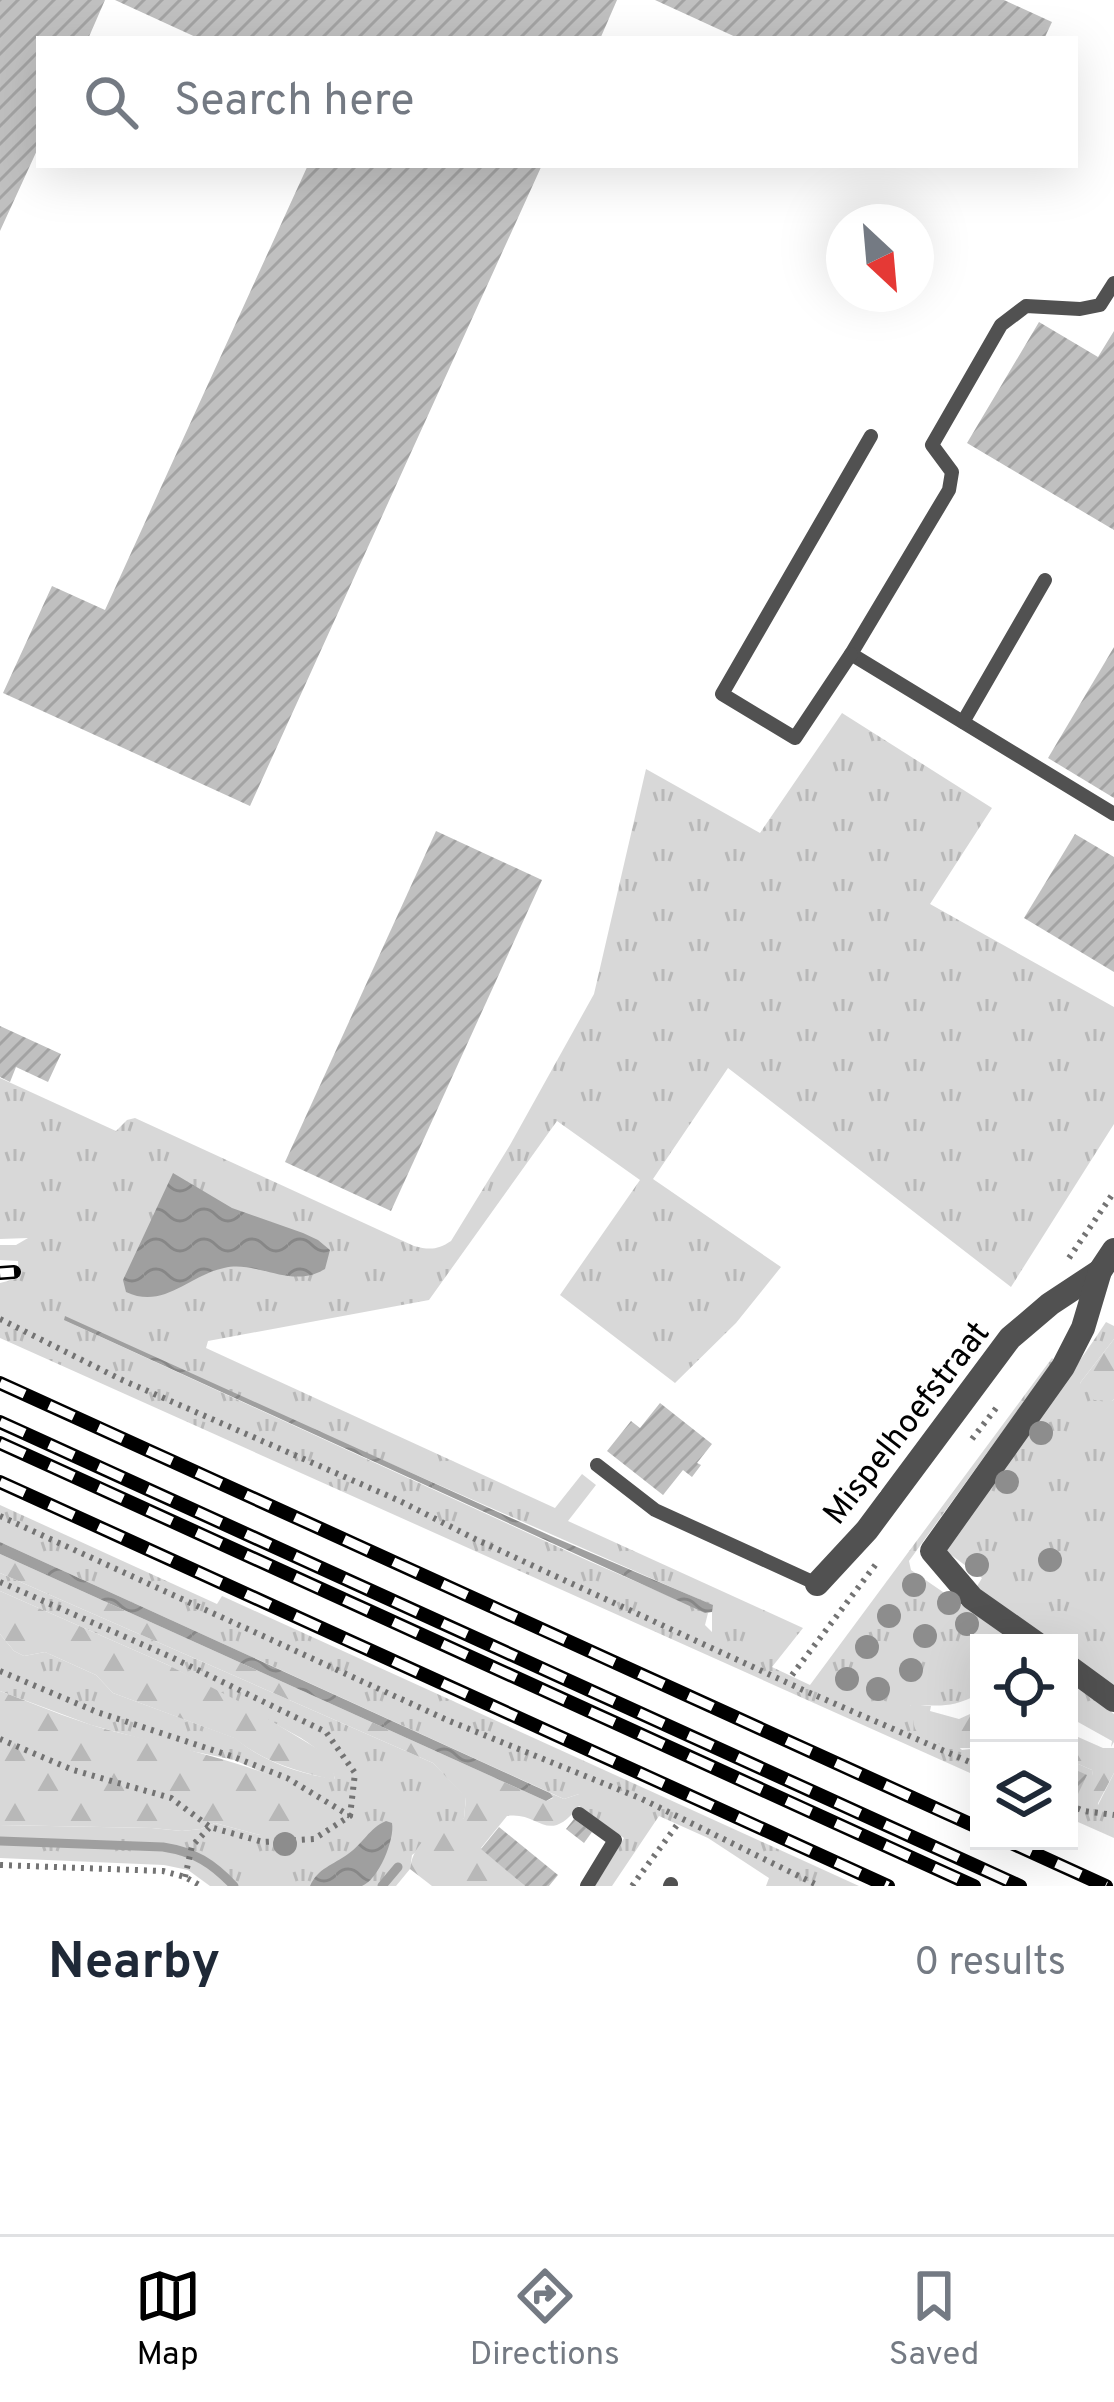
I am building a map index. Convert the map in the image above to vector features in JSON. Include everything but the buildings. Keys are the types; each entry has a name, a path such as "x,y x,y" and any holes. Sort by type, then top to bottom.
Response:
{"street":[{"name":"Mispelhoefstraat","path":"817,1584 867,1530 1010,1338 1107,1261"},
{"name":"Mispelhoefstraat","path":"1023,1634 972,1598 932,1551 1063,1367 1107,1261"},
{"path":"1078,1673 1114,1700"}],"lane":[{"path":"871,436 722,694 795,738 949,490 952,472 932,445 1001,325 1026,306 1080,309 1100,305 1114,283"},
{"path":"963,722 1045,580"},
{"path":"851,654 1114,814"},
{"path":"597,1465 655,1510 817,1584"},
{"path":"579,1814 615,1840 587,1886"}],"path":[{"path":"1069,1258 1114,1192"},
{"path":"0,1319 120,1379 400,1501 803,1690 970,1762"},
{"path":"0,1516 447,1720 642,1798 819,1886"},
{"path":"0,1582 326,1732 355,1773 350,1816"},
{"path":"0,1671 97,1712 287,1778 350,1816"},
{"path":"0,1739 73,1769 170,1798 210,1828 263,1842 314,1839 350,1816"},
{"path":"1078,1809 1114,1815"},
{"path":"632,1886 677,1825"},
{"path":"185,1876 193,1846 210,1828"},
{"path":"0,1865 163,1871 201,1886"}],"green space":[{"path":"842,713 992,808 930,904 1114,1007 1114,1124 1011,1287 728,1068 653,1179 781,1267 736,1323 675,1383 560,1295 640,1180 557,1121 429,1300 208,1341 206,1348 555,1508 582,1474 596,1485 568,1521 803,1628 772,1667 810,1685 1052,1358 909,1561 911,1570 1004,1634 970,1634 970,1697 952,1704 910,1705 962,1750 970,1749 970,1773 0,1338 0,1283 19,1278 18,1261 0,1260 0,1245 16,1245 28,1238 0,1239 0,1078 116,1131 135,1118 414,1246 438,1248 451,1241 594,994 646,769 760,833","holes":["64,1320 712,1605 712,1632 705,1625 708,1613"]},
{"path":"1106,1322 1114,1326 1114,1339 1080,1383 1114,1399 1114,1686 1078,1660 1078,1634 1041,1634 976,1588 982,1578 942,1548"},
{"path":"1114,1339 1114,1399 1094,1400 1080,1383"},
{"path":"0,1505 217,1604 222,1596 859,1886 766,1886 769,1878 708,1838 659,1816 612,1886 595,1886 624,1838 579,1806 579,1794 564,1799 0,1542"},
{"path":"0,1554 546,1801 553,1798 550,1793 564,1799 579,1794 579,1806 551,1826 507,1816 481,1848 525,1886 432,1886 410,1869 412,1859 429,1836 464,1818 466,1798 433,1763 0,1573"},
{"path":"0,1573 433,1763 466,1797 464,1818 412,1855 410,1869 396,1886 210,1886 188,1870 164,1865 0,1858 0,1825 182,1831 215,1823 260,1835 287,1783 234,1760 91,1725 0,1691 0,1634 24,1656 45,1652 96,1675 113,1693 235,1738 282,1766 335,1779 323,1755 301,1738 168,1665 0,1591"},
{"path":"0,1591 240,1702 321,1751 332,1764 335,1780 282,1765 234,1738 113,1693 96,1675 45,1652 24,1656 14,1651 0,1634"},
{"path":"1078,1687 1114,1714 1114,1742 1111,1747 1112,1741 1078,1722"},
{"path":"0,1691 98,1727 263,1773 319,1801 330,1817 313,1833 278,1836 215,1823 182,1831 0,1825"},
{"path":"910,1704 931,1706 930,1711 959,1719 970,1714 970,1748 949,1748 916,1735"},
{"path":"1078,1737 1114,1748 1114,1773 1097,1805 1083,1800 1092,1770 1078,1764"},
{"path":"1078,1764 1092,1770 1098,1805 1114,1773 1114,1838 1078,1822"}],"water":[{"path":"173,1173 232,1208 318,1240 330,1250 325,1269 300,1277 224,1268 152,1297 126,1292 123,1280"},
{"path":"65,1316 713,1605 712,1612 705,1613 64,1320"},
{"path":"0,1542 553,1797 546,1801 0,1554"},
{"path":"386,1821 392,1823 388,1848 368,1882 310,1886 322,1871"}],"waterway":[{"path":"0,1841 174,1849 202,1860 234,1886"},
{"path":"382,1886 398,1867"}],"railway":[{"path":"0,1273 14,1272"},
{"path":"0,1383 970,1824"},
{"path":"0,1422 1020,1886"},
{"path":"0,1443 974,1886"},
{"path":"0,1482 888,1886"},
{"path":"1027,1850 1106,1886"}]}
